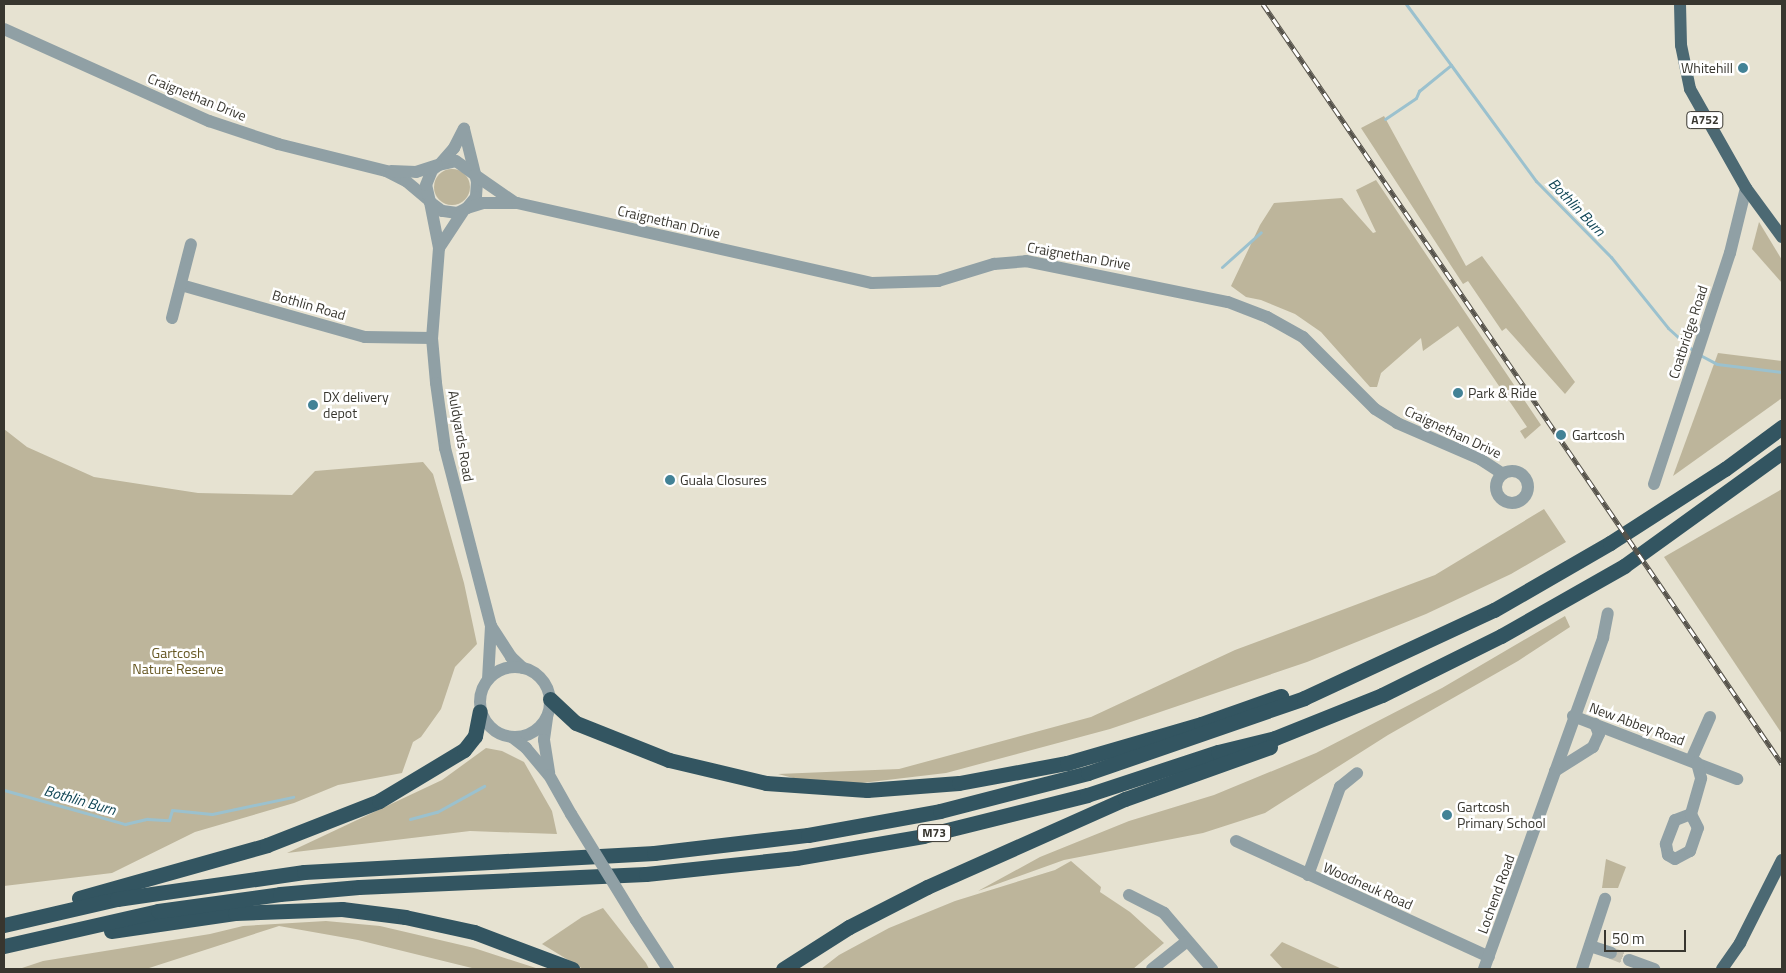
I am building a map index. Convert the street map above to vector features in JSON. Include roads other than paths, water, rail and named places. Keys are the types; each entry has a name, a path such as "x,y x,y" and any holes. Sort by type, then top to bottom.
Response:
{"highway":[{"name":"M73","path":"4,925 117,899 304,872 654,853 808,835 921,815 1079,776 1156,752 1304,698 1494,610 1610,543 1725,469 1782,426"},
{"name":"M73","path":"4,946 158,911 280,894 696,869 796,858 923,836 1086,795 1218,752 1275,738 1382,695 1501,636 1624,566 1782,452"},
{"path":"550,699 576,722 596,733 659,757 709,772 803,787 913,788 987,779 1103,754 1201,724 1423,644"},
{"path":"783,969 849,927 920,890 1125,799 1212,770 1341,718 1382,695"},
{"path":"4,921 267,845 379,801 464,750 475,736 480,711"},
{"path":"4,954 196,918 280,910 342,909 405,917 474,932 572,969"}],"main road":[{"name":"A752","path":"1680,4 1681,46 1690,89 1746,188 1782,238"},
{"path":"1722,969 1740,943 1782,860"}],"street":[{"name":"Craignethan Drive","path":"4,30 209,120 278,144 386,171 416,172 440,164"},
{"path":"464,125 478,190 465,209 442,211 430,201 426,185 432,170 440,164 454,148 464,125"},
{"path":"440,164 463,164 474,174"},
{"name":"Craignethan Drive","path":"386,171 406,181 430,201"},
{"name":"Craignethan Drive","path":"474,174 517,203"},
{"name":"Coatbridge Road","path":"1654,484 1674,430 1702,332 1730,253 1746,188"},
{"name":"Auldyards Road","path":"430,201 439,248 432,338 445,448 492,626 511,657 523,668"},
{"name":"Craignethan Drive","path":"465,209 489,203 517,203 872,283 938,281 994,264 1026,261 1228,302 1266,317 1303,337 1374,409 1397,423 1480,459 1503,474"},
{"name":"Auldyards Road","path":"439,248 465,209"},
{"path":"172,318 191,244"},
{"name":"Bothlin Road","path":"181,285 365,337 432,338"},
{"name":"Lochend Road","path":"1484,969 1490,957 1573,716 1603,638 1608,613"},
{"name":"Auldyards Road","path":"488,679 492,626"},
{"path":"549,775 544,740 550,699 541,679 523,668 504,668 488,679 480,694 480,711 492,729 512,737 526,748 549,775 666,968"},
{"path":"512,737 537,730 547,716"},
{"name":"New Abbey Road","path":"1573,716 1738,779"},
{"name":"New Abbey Road","path":"1690,814 1702,778 1694,761 1710,716"},
{"path":"1554,771 1593,747 1599,734 1595,724"},
{"path":"1308,875 1340,787 1357,773"},
{"name":"Woodneuk Road","path":"1236,841 1490,957"},
{"path":"1129,895 1164,913 1186,942 1212,969"},
{"path":"1582,969 1605,899"},
{"path":"1152,969 1186,942"},
{"path":"1590,946 1611,953"},
{"path":"1630,960 1654,969"}],"waterway":[{"path":"1406,4 1451,65"},
{"name":"Bothlin Burn","path":"1385,119 1416,98 1419,91 1451,65 1536,181 1611,257 1668,328 1695,352"},
{"name":"Bothlin Burn","path":"1222,267 1261,232"},
{"name":"Bothlin Burn","path":"1700,355 1717,364 1782,372"},
{"name":"Bothlin Burn","path":"410,819 437,812 484,786"},
{"name":"Bothlin Burn","path":"4,790 125,824 147,819 169,820 172,810 212,814 293,797"}],"tunnel":[{"path":"1611,953 1629,960"}],"railway":[{"path":"1263,4 1782,764"}],"place":[{"name":"Whitehill","path":"1743,68"},
{"name":"Park & Ride","path":"1458,393"},
{"name":"DX delivery depot","path":"313,405"},
{"name":"Gartcosh","path":"1561,435"},
{"name":"Guala Closures","path":"670,480"},
{"name":"Gartcosh Primary School","path":"1447,815"}],"park label":[{"name":"Gartcosh Nature Reserve","path":"178,662"}]}
